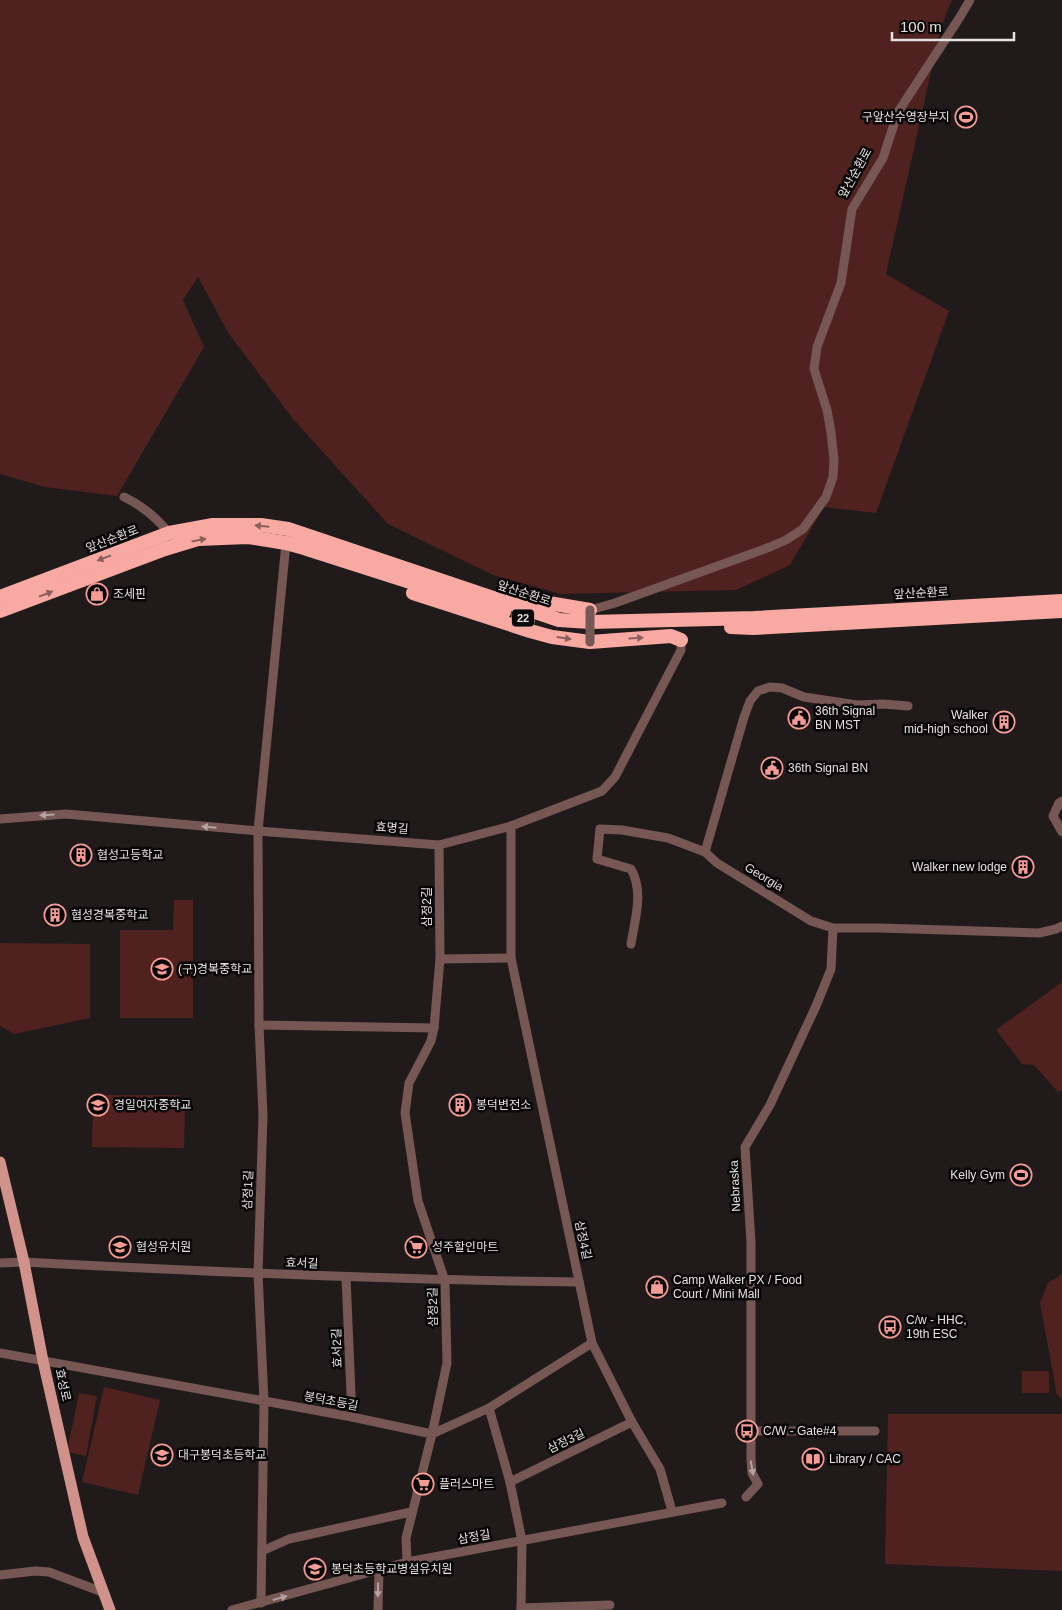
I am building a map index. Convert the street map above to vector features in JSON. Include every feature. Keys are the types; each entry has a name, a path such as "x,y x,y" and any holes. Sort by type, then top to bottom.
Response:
{"highway":[{"name":"앞산순환로","path":"0,598 169,533 213,525 261,525 288,529 307,542 542,623 557,626 753,623 1062,611"},
{"name":"앞산순환로","path":"0,612 165,549 198,539 248,538 286,543 307,542"},
{"path":"307,542 332,539 519,599 590,610"},
{"path":"307,542 359,574 552,637 590,642 671,636 681,640"},
{"name":"앞산순환로","path":"753,623 1062,601"}],"main road":[{"name":"효성로","path":"1,1167 24,1262 43,1361 84,1537 110,1610"}],"street":[{"name":"앞산순환로","path":"590,610 615,603 786,540 803,529 826,497 833,477 834,460 827,410 814,369 817,347 841,283 852,209 882,158 898,112 970,0"},
{"path":"124,497 148,511 169,533"},
{"name":"삼정1길","path":"261,1603 264,1401 258,1274 262,1115 259,1025 258,831 286,543"},
{"path":"590,610 590,642"},
{"name":"효명길","path":"0,818 66,814 258,831 439,844 511,826 602,791 615,777 681,650 681,640"},
{"path":"705,852 744,717 750,702 758,691 770,687 782,688 804,697 857,705 883,704 908,706"},
{"path":"1062,801 1059,802 1053,816 1062,832"},
{"name":"삼정4길","path":"511,826 511,958 592,1344 632,1422 660,1469 672,1511"},
{"name":"Georgia","path":"631,944 638,898 635,876 631,869 596,859 600,829 622,830 668,838 705,852 717,863 811,921 832,928 1039,933 1062,926"},
{"name":"삼정2길","path":"407,1562 406,1538 411,1512 432,1434 447,1363 445,1281 418,1201 405,1113 409,1084 431,1041 434,1028 440,959 439,844"},
{"name":"Nebraska","path":"746,1497 758,1484 752,1473 751,1242 745,1147 770,1105 831,969 832,928"},
{"path":"440,959 511,958"},
{"path":"259,1025 434,1028"},
{"name":"효서길","path":"0,1263 24,1262 346,1278 579,1282"},
{"name":"효서2길","path":"346,1278 352,1417"},
{"path":"432,1434 489,1408 592,1344"},
{"name":"봉덕초등길","path":"0,1353 352,1417 432,1434"},
{"path":"489,1408 510,1482 522,1541 521,1609 610,1606"},
{"name":"삼정3길","path":"510,1482 632,1422"},
{"path":"751,1431 875,1432"},
{"name":"삼정길","path":"232,1610 407,1562 722,1503"},
{"path":"262,1550 289,1539 411,1512"},
{"path":"378,1610 379,1570"},
{"path":"0,1575 49,1572 105,1593"}],"shaded area":[{"path":"0,0 952,0 941,27 886,274 949,311 876,513 824,507 790,565 736,590 561,594 493,575 388,524 293,419 229,334 198,277 183,300 204,347 117,496 45,487 0,474"},
{"path":"174,900 193,900 193,1018 120,1018 120,930 173,930"},
{"path":"0,943 90,944 90,1018 14,1034 0,1026"},
{"path":"1062,982 1062,1090 1058,1092 1034,1065 1022,1064 996,1030"},
{"path":"93,1095 179,1095 185,1105 184,1148 92,1147"},
{"path":"1062,1274 1062,1399 1057,1395 1040,1303 1048,1283"},
{"path":"1022,1371 1049,1371 1049,1393 1022,1393"},
{"path":"104,1387 160,1400 138,1495 82,1482"},
{"path":"79,1393 97,1396 86,1456 67,1452"},
{"path":"888,1414 1062,1414 1062,1571 885,1564"}],"place":[{"name":"구앞산수영장부지","path":"966,117"},
{"name":"조세핀","path":"97,594"},
{"name":"36th Signal BN MST","path":"799,718"},
{"name":"Walker mid-high school","path":"1004,722"},
{"name":"36th Signal BN","path":"772,768"},
{"name":"협성고등학교","path":"81,855"},
{"name":"Walker new lodge","path":"1023,867"},
{"name":"협성경복중학교","path":"55,915"},
{"name":"(구)경복중학교","path":"162,969"},
{"name":"경일여자중학교","path":"98,1105"},
{"name":"봉덕변전소","path":"460,1105"},
{"name":"Kelly Gym","path":"1021,1175"},
{"name":"협성유치원","path":"120,1247"},
{"name":"성주할인마트","path":"416,1247"},
{"name":"Camp Walker PX / Food Court / Mini Mall","path":"657,1287"},
{"name":"C/w - HHC, 19th ESC","path":"890,1327"},
{"name":"C/W - Gate#4","path":"747,1431"},
{"name":"대구봉덕초등학교","path":"162,1455"},
{"name":"Library / CAC","path":"813,1459"},
{"name":"플러스마트","path":"423,1484"},
{"name":"봉덕초등학교병설유치원","path":"315,1569"}]}
